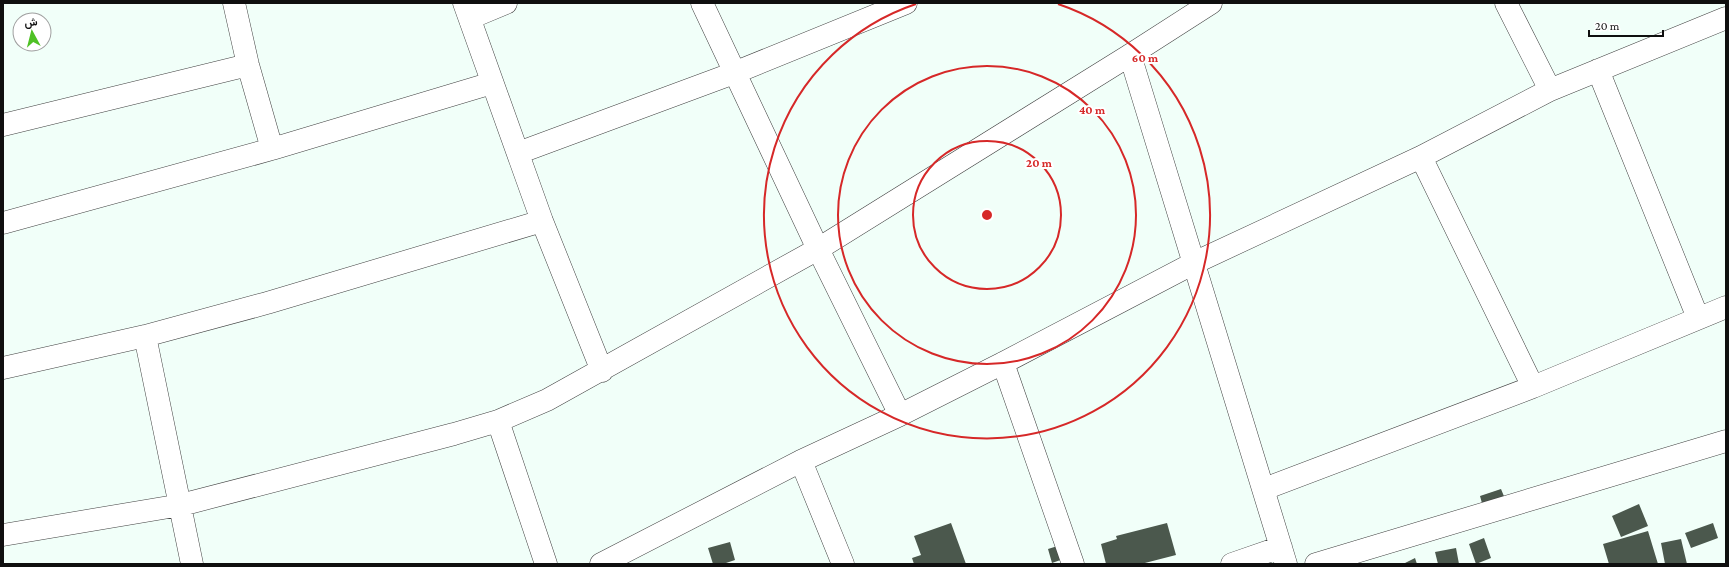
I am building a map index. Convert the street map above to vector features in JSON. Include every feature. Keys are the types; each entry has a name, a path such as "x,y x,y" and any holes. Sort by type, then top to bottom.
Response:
{"street":[{"path":"234,3 248,65 272,149"},
{"path":"506,3 467,11 542,221 602,371"},
{"path":"702,3 818,249 900,415"},
{"path":"518,153 734,73 906,3"},
{"path":"3,535 181,505 498,421 548,400 818,249 1211,3"},
{"path":"1506,3 1550,90"},
{"path":"601,564 801,461 900,415 1003,363 1194,263 1421,157 1550,90 1726,18"},
{"path":"1130,55 1284,555 1232,564"},
{"path":"3,125 248,65"},
{"path":"1598,70 1698,318"},
{"path":"3,223 272,149 492,84"},
{"path":"1421,157 1533,387"},
{"path":"3,368 145,336 267,303 542,221"},
{"path":"1264,489 1533,387 1726,307"},
{"path":"145,336 192,564"},
{"path":"1003,363 1073,564"},
{"path":"498,421 546,564"},
{"path":"1316,564 1726,441"},
{"path":"801,461 843,564"}],"building":[{"path":"1501,489 1508,506 1485,514 1480,496"},
{"path":"1639,504 1648,526 1621,537 1612,516"},
{"path":"951,523 966,564 914,564 912,558 921,555 914,536"},
{"path":"1167,523 1176,555 1141,564 1106,564 1101,544 1117,539 1116,536"},
{"path":"1713,523 1718,538 1691,548 1685,533"},
{"path":"1648,531 1658,564 1609,564 1603,544"},
{"path":"1484,538 1491,558 1476,564 1469,544"},
{"path":"1681,539 1687,564 1665,564 1661,543"},
{"path":"730,542 735,560 726,564 713,564 708,548"},
{"path":"1064,544 1069,557 1052,563 1048,549"},
{"path":"1456,548 1459,564 1438,564 1435,552"},
{"path":"1415,558 1417,564 1403,564"}]}
